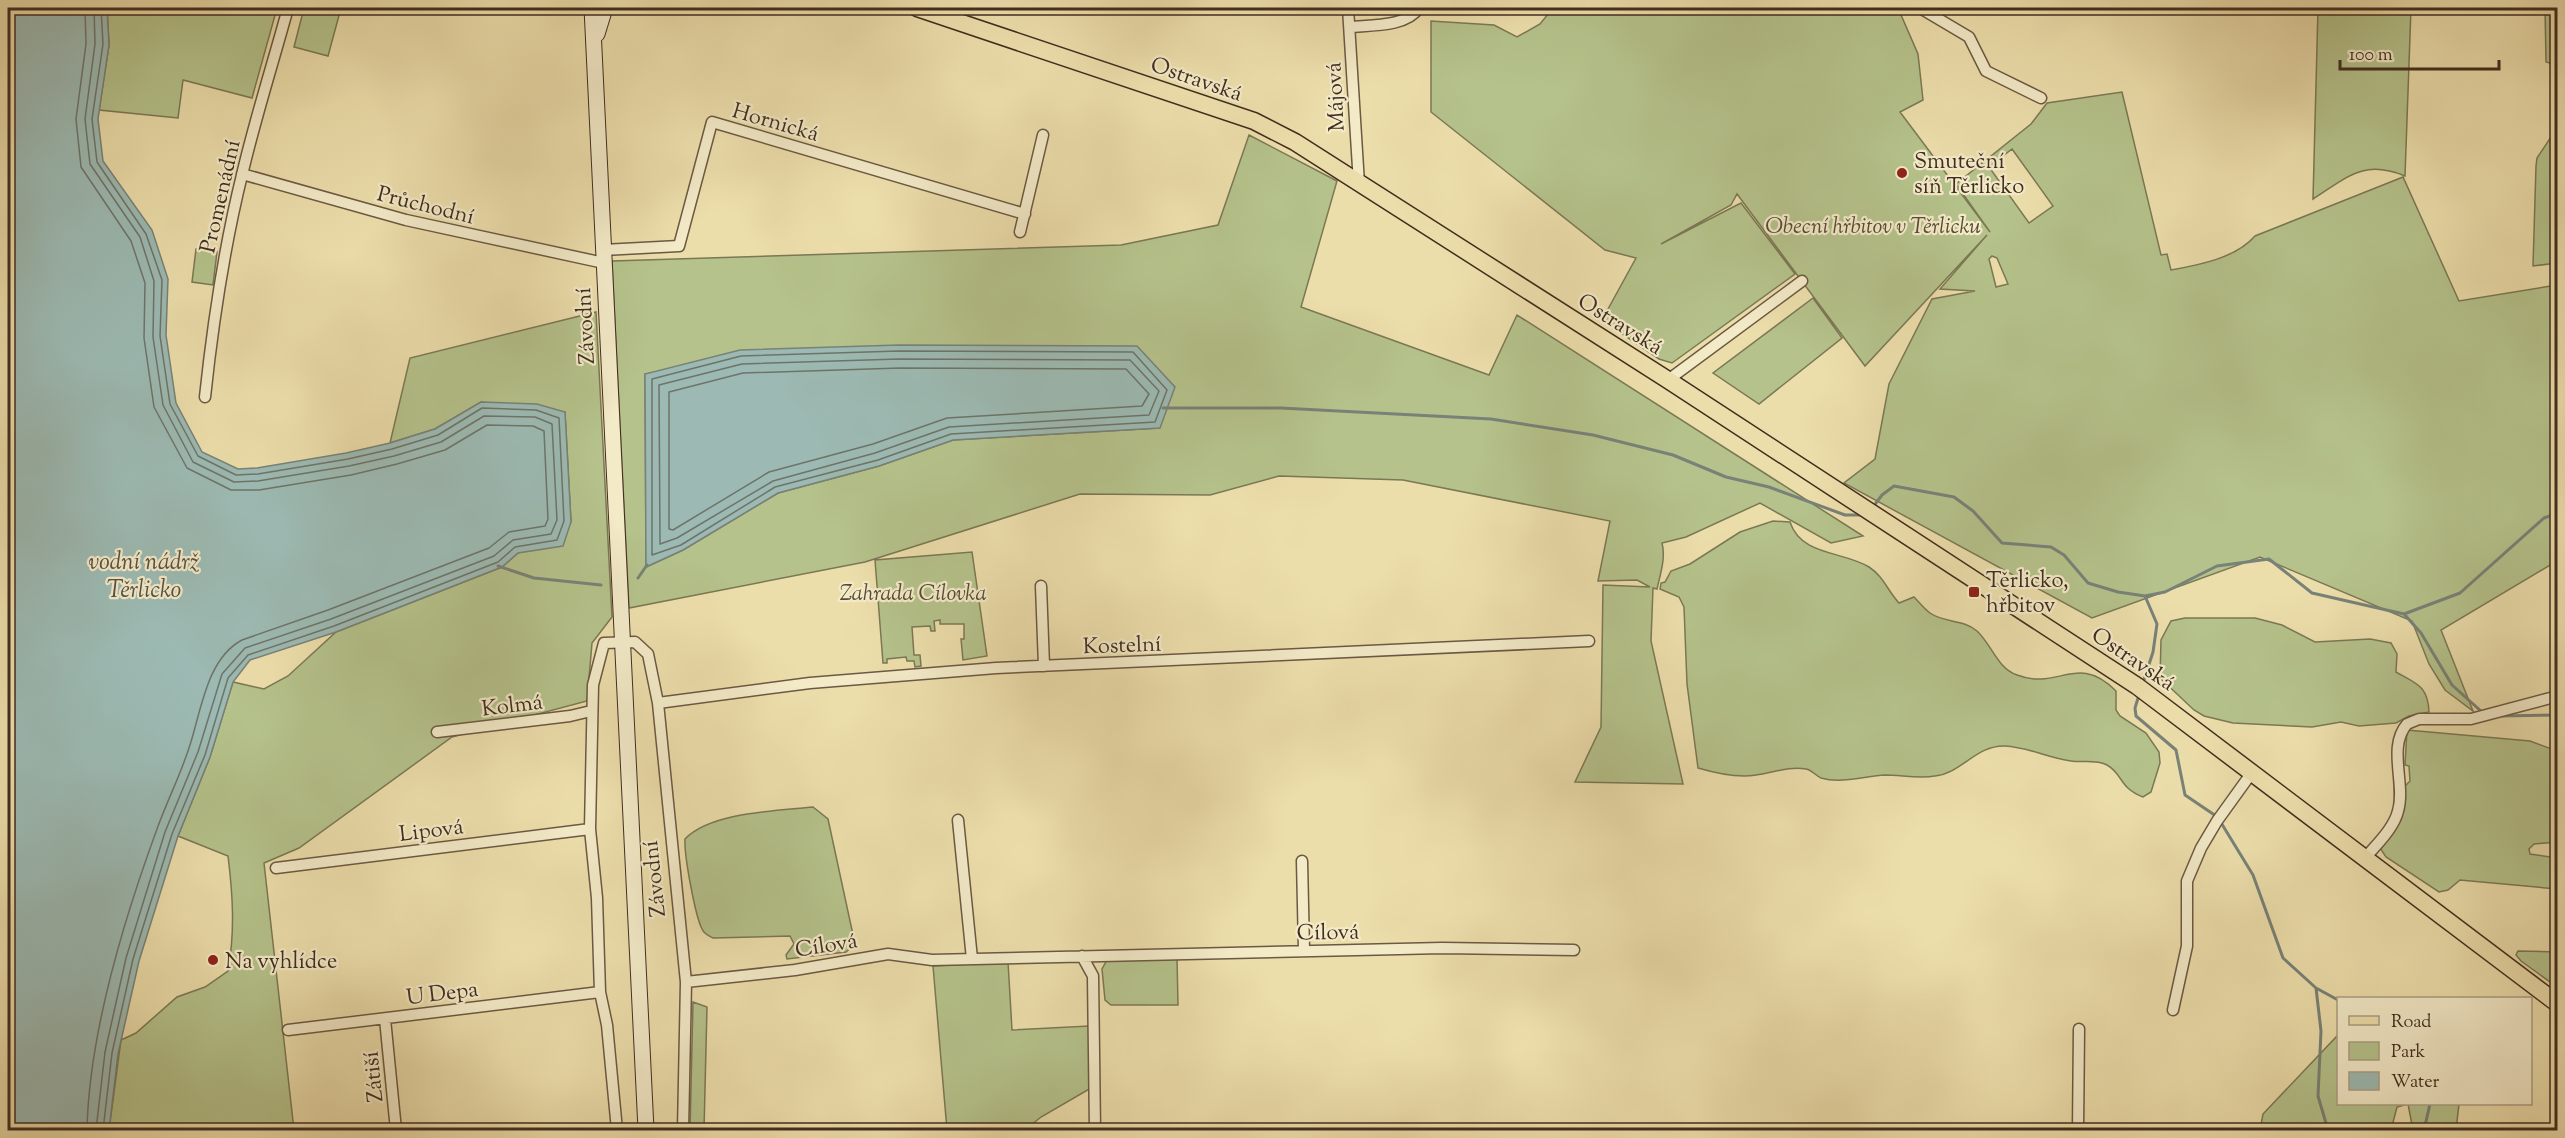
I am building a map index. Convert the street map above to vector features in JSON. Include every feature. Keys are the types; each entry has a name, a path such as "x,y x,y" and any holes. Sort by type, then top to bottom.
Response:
{"main road":[{"name":"Závodní","path":"592,8 646,1131"},
{"path":"594,46 605,8"},
{"name":"Ostravská","path":"916,8 1254,121 1295,142 1668,380 2138,686 2558,1004"}],"street":[{"name":"Promenádní","path":"205,397 216,305 242,174 288,8"},
{"name":"Májová","path":"1348,8 1359,184"},
{"path":"1350,27 1395,22 1416,13 1419,8"},
{"path":"1920,8 1969,37 1986,72 2041,98"},
{"name":"Hornická","path":"604,256 679,246 712,122 1025,214"},
{"path":"1020,232 1043,135"},
{"name":"Průchodní","path":"242,174 406,220 604,256"},
{"path":"1668,380 1802,282"},
{"path":"1041,586 1044,666"},
{"name":"Kostelní","path":"658,703 810,683 1044,666 1373,649 1589,641"},
{"path":"617,1131 606,1025 600,992 597,898 590,829 591,711 592,684 604,643 622,642"},
{"name":"Závodní","path":"622,642 635,642 648,654 658,703 686,982 683,1131"},
{"path":"2366,857 2397,815 2400,800 2399,740 2405,726 2419,719 2457,720 2483,715 2558,696"},
{"name":"Kolmá","path":"437,732 570,716 591,711"},
{"path":"2173,1010 2187,946 2187,881 2201,848 2217,821 2253,771"},
{"path":"958,820 972,959"},
{"name":"Lipová","path":"276,868 590,829"},
{"path":"1302,861 1304,950"},
{"name":"Cílová","path":"686,982 795,969 888,954 932,960 1304,950 1442,948 1574,950"},
{"path":"1082,956 1093,976 1095,1131"},
{"name":"U Depa","path":"288,1030 600,992"},
{"name":"Zátiší","path":"385,1019 396,1131"},
{"path":"2078,1131 2079,1029"}],"green space":[{"path":"107,8 277,8 252,98 183,80 178,118 99,110 109,45"},
{"path":"304,8 341,8 328,56 294,47"},
{"name":"Obecní hřbitov v Těrlicku","path":"1553,8 1898,8 1918,54 1923,100 1900,112 1990,232 1956,184 2031,124 2047,103 2122,92 2161,255 2167,254 2171,270 2205,263 2227,255 2247,244 2255,236 2403,177 2459,301 2557,285 2557,561 2441,630 2473,711 2445,690 2429,664 2412,621 2260,557 2092,618 1844,483 1875,459 1889,384 1932,299 1975,291 1940,289 1987,235 1865,366 1737,194 1731,205 1661,244 1741,203 1795,274 1672,363 1659,359 1602,320 1636,258 1605,250 1431,112 1431,21 1494,25 1517,37 1540,24","holes":["2012,149 2053,206 2029,223 1989,167","1992,256 1997,258 2008,284 1996,287 1989,259"]},
{"path":"2318,8 2411,8 2405,176 2378,169 2367,170 2346,178 2313,199"},
{"path":"2545,8 2557,8 2557,65 2546,62"},
{"path":"2557,128 2557,263 2533,266 2537,158"},
{"path":"1249,135 1337,181 1301,307 1489,375 1517,315 1863,536 1831,543 1760,503 1686,537 1662,543 1661,572 1657,589 1653,588 1651,641 1683,784 1575,782 1601,727 1603,585 1650,587 1637,580 1598,581 1610,521 1403,480 1279,476 1210,495 1080,494 865,562 629,608 612,261 1121,245 1218,225","holes":["676,368 1160,428 953,440 879,466 778,493 683,550 646,567 645,374"]},
{"path":"196,249 217,252 213,285 192,282"},
{"path":"1813,298 1842,338 1759,404 1713,373"},
{"path":"596,312 612,617 592,643 587,701 452,737 299,848 264,863 294,1130 109,1130 121,1040 136,1033 177,997 205,987 228,971 232,942 232,914 228,856 178,836 210,757 233,682 264,689 288,676 336,632 502,567 518,553 571,522 565,412 481,402 435,429 390,443 410,358"},
{"path":"1773,521 1790,522 1795,533 1813,547 1869,567 1899,603 1914,597 1935,616 1972,627 2010,672 2032,679 2079,673 2090,674 2102,680 2116,691 2116,710 2120,716 2146,733 2159,752 2160,763 2151,792 2143,797 2135,793 2103,763 2063,760 2022,748 2005,746 1986,750 1945,774 1929,777 1885,775 1829,780 1800,768 1742,776 1698,768 1687,684 1684,607 1679,597 1660,589 1661,583 1665,582 1671,571 1690,564 1740,532"},
{"name":"Zahrada Cílovka","path":"972,552 987,656 963,660 961,639 964,639 964,624 940,624 940,620 934,621 935,631 931,631 930,626 912,627 914,655 920,655 921,666 915,667 914,661 907,661 906,657 887,659 887,663 883,663 875,560"},
{"path":"2185,618 2255,618 2282,625 2315,642 2370,639 2391,643 2397,654 2396,672 2424,691 2429,712 2409,716 2396,723 2359,726 2341,722 2312,727 2233,723 2204,716 2194,710 2160,678 2161,640 2171,621"},
{"path":"2407,730 2530,741 2557,751 2557,842 2534,844 2529,849 2530,854 2557,858 2557,889 2460,880 2448,890 2439,892 2386,857 2380,848 2402,815 2405,786 2410,781 2409,766 2405,765"},
{"path":"813,807 828,819 855,944 846,952 787,959 786,955 794,944 790,936 713,938 705,934 693,899 685,839 696,830 727,818"},
{"path":"2518,951 2557,952 2557,987 2521,961 2516,955"},
{"path":"1177,957 1178,1005 1111,1005 1105,1000 1102,969 1107,960"},
{"path":"1008,962 1012,1030 1089,1026 1091,1088 1041,1117 1025,1130 947,1130 933,966"},
{"path":"693,1002 707,1007 704,1130 690,1130"},
{"path":"2337,1036 2337,1105 2404,1105 2397,1107 2391,1130 2260,1130 2263,1114"},
{"path":"2408,1105 2459,1105 2456,1130 2413,1130"}],"water":[{"name":"vodní nádrž Těrlicko","path":"8,8 107,8 109,45 98,119 103,161 152,230 168,279 166,335 176,403 202,452 238,469 257,468 390,443 435,429 481,402 537,404 565,412 571,522 563,546 518,553 502,567 336,632 250,660 233,682 210,757 178,836 139,961 118,1054 109,1130 8,1130"},
{"path":"899,345 1137,346 1175,387 1160,428 953,440 879,466 778,493 683,550 646,567 645,374 740,350"}],"waterway":[{"path":"1163,408 1281,408 1491,419 1593,435 1673,455 1726,477 1769,487 1845,515 1862,515"},
{"path":"1873,507 1882,495 1894,486 1954,497 1973,511 2002,543 2051,547 2064,555 2088,583 2118,592 2145,596 2165,592 2217,566 2269,559 2312,593 2404,614 2460,593 2544,518 2558,513"},
{"path":"638,578 647,565"},
{"path":"498,566 534,578 601,585"},
{"path":"2143,683 2153,652 2157,624 2145,596"},
{"path":"2404,614 2421,633 2452,685 2482,712"},
{"path":"2139,695 2135,708 2136,716 2176,750 2185,795 2216,816"},
{"path":"2499,716 2558,715"},
{"path":"2220,821 2253,875 2283,958 2316,988 2321,1031 2318,1096 2328,1130"},
{"path":"2316,988 2337,999"},
{"path":"2424,1130 2430,1105"}],"place":[{"name":"Smuteční síň Těrlicko","path":"1902,173"},
{"name":"Těrlicko, hřbitov","path":"1974,592"},
{"name":"Na vyhlídce","path":"213,960"}]}
